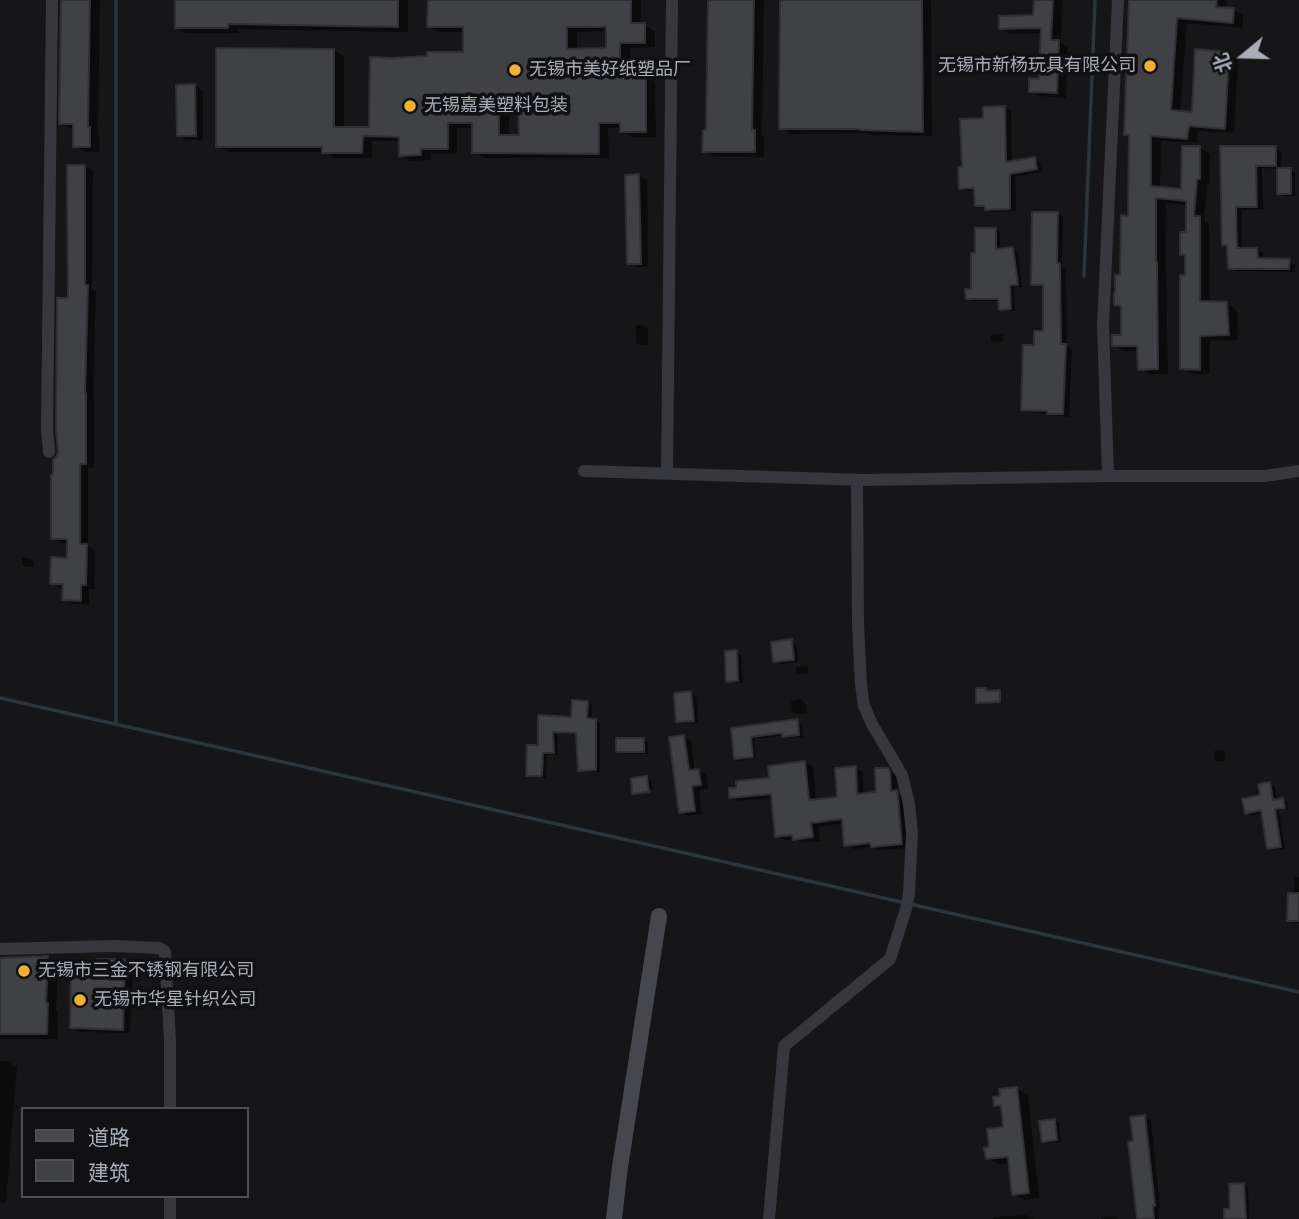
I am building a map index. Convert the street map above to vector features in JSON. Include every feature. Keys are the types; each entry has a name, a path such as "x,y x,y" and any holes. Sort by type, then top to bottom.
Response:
{"street":[{"path":"49,452 47,429 52,0"},
{"path":"667,473 672,0"},
{"path":"1108,476 1103,325 1118,0"},
{"path":"584,471 857,480 1265,476 1299,471"},
{"path":"769,1219 784,1046 890,959 909,893 912,833 909,804 902,775 864,706 861,685 857,480"},
{"path":"614,1219 659,916"},
{"path":"0,949 115,946 160,948 165,952 170,1041 170,1107"},
{"path":"170,1198 170,1219"}],"building":[{"path":"61,0 90,0 90,147 73,147 73,124 59,124"},
{"path":"175,0 398,0 398,27 228,24 228,28 175,28"},
{"path":"428,0 631,0 631,23 645,23 645,43 620,43 620,74 646,74 646,132 620,132 620,123 599,123 599,154 472,153 472,123 448,123 448,149 421,149 421,155 399,156 399,137 363,136 362,153 322,153 322,147 216,147 216,48 334,49 334,127 369,127 370,57 392,58 427,56 427,52 463,52 463,27 427,27","holes":["567,27 606,27 606,48 567,49","518,97 519,135 499,135 499,98"]},
{"path":"708,0 754,0 752,130 755,130 755,152 702,152 703,130 706,130"},
{"path":"780,0 922,0 923,132 779,129"},
{"path":"1034,0 1053,0 1051,40 1059,40 1057,93 1029,92 1029,78 1039,79 1041,28 999,29 999,16 1033,15"},
{"path":"1129,0 1217,0 1216,7 1234,8 1233,23 1177,18 1171,110 1192,112 1195,49 1229,52 1225,129 1189,126 1187,139 1151,136 1151,186 1181,189 1182,146 1200,146 1200,179 1197,179 1194,216 1200,216 1200,301 1227,302 1229,335 1200,336 1200,370 1180,369 1180,275 1185,275 1185,255 1180,255 1180,232 1186,232 1186,201 1156,198 1158,369 1138,370 1137,346 1112,346 1112,335 1121,335 1121,306 1114,305 1115,275 1120,275 1121,215 1128,216 1129,135 1124,135"},
{"path":"195,84 196,136 177,136 176,85"},
{"path":"1005,106 1006,162 1035,157 1037,169 1010,174 1010,209 985,210 984,206 975,206 974,188 959,189 958,167 962,167 960,119 983,118 983,107"},
{"path":"1220,146 1276,146 1276,166 1256,166 1257,207 1236,207 1237,248 1257,248 1258,258 1290,259 1289,269 1228,269 1227,245 1222,245"},
{"path":"67,165 85,165 85,285 88,285 86,464 80,464 80,544 87,544 86,585 81,585 81,601 62,600 63,584 50,584 51,557 67,558 67,539 51,539 51,475 53,460 58,451 57,298 68,298"},
{"path":"1277,168 1291,168 1291,194 1277,194"},
{"path":"639,174 641,264 627,264 625,175"},
{"path":"1032,212 1058,212 1057,263 1060,263 1061,344 1066,344 1063,414 1021,410 1023,345 1034,345 1034,331 1043,331 1043,285 1031,285"},
{"path":"975,228 996,228 996,249 1013,247 1018,285 1010,285 1011,309 999,310 998,299 966,299 965,289 971,289 971,253 975,253"},
{"path":"792,639 794,660 773,662 771,642"},
{"path":"737,650 738,681 726,682 725,651"},
{"path":"976,688 986,688 986,691 1000,690 1000,702 976,703"},
{"path":"691,691 694,721 676,722 674,693"},
{"path":"572,700 588,701 587,718 596,719 596,770 578,771 576,733 553,732 554,753 543,753 542,776 526,776 527,745 538,745 538,715 571,717"},
{"path":"798,719 799,735 782,737 782,733 751,737 753,757 734,759 731,728"},
{"path":"684,735 689,770 699,769 701,785 692,786 695,811 679,813 669,737"},
{"path":"616,738 644,738 644,752 616,752"},
{"path":"805,761 809,800 837,797 835,768 856,766 857,794 876,792 875,768 888,768 891,791 897,790 902,844 871,847 870,843 844,846 842,819 811,823 813,837 793,840 792,835 775,837 771,794 729,798 729,788 736,788 736,781 769,778 768,766"},
{"path":"647,776 649,792 632,794 631,778"},
{"path":"1270,782 1273,800 1283,798 1285,808 1275,809 1281,847 1267,849 1261,810 1245,814 1242,799 1260,795 1258,784"},
{"path":"1288,893 1299,893 1299,921 1287,921"},
{"path":"48,956 47,1034 0,1034 0,958"},
{"path":"97,959 125,959 123,1030 70,1028 71,971 97,971"},
{"path":"1017,1087 1029,1193 1012,1195 1008,1157 986,1159 984,1148 989,1147 987,1129 1003,1127 1001,1105 994,1106 993,1097 1000,1096 999,1089"},
{"path":"1145,1115 1155,1206 1154,1219 1137,1219 1128,1142 1133,1141 1130,1117"},
{"path":"1055,1119 1057,1140 1042,1142 1039,1121"},
{"path":"1244,1183 1246,1219 1224,1219 1224,1209 1230,1209 1229,1184"}],"waterway":[{"path":"116,0 116,724"},
{"path":"1084,276 1095,0"},
{"path":"0,698 1299,992"}],"place":[{"name":"无锡市新杨玩具有限公司","path":"1150,66"},
{"name":"无锡市美好纸塑品厂","path":"515,70"},
{"name":"无锡嘉美塑料包装","path":"410,106"},
{"name":"无锡市三金不锈钢有限公司","path":"24,971"},
{"name":"无锡市华星针织公司","path":"80,1000"}]}
